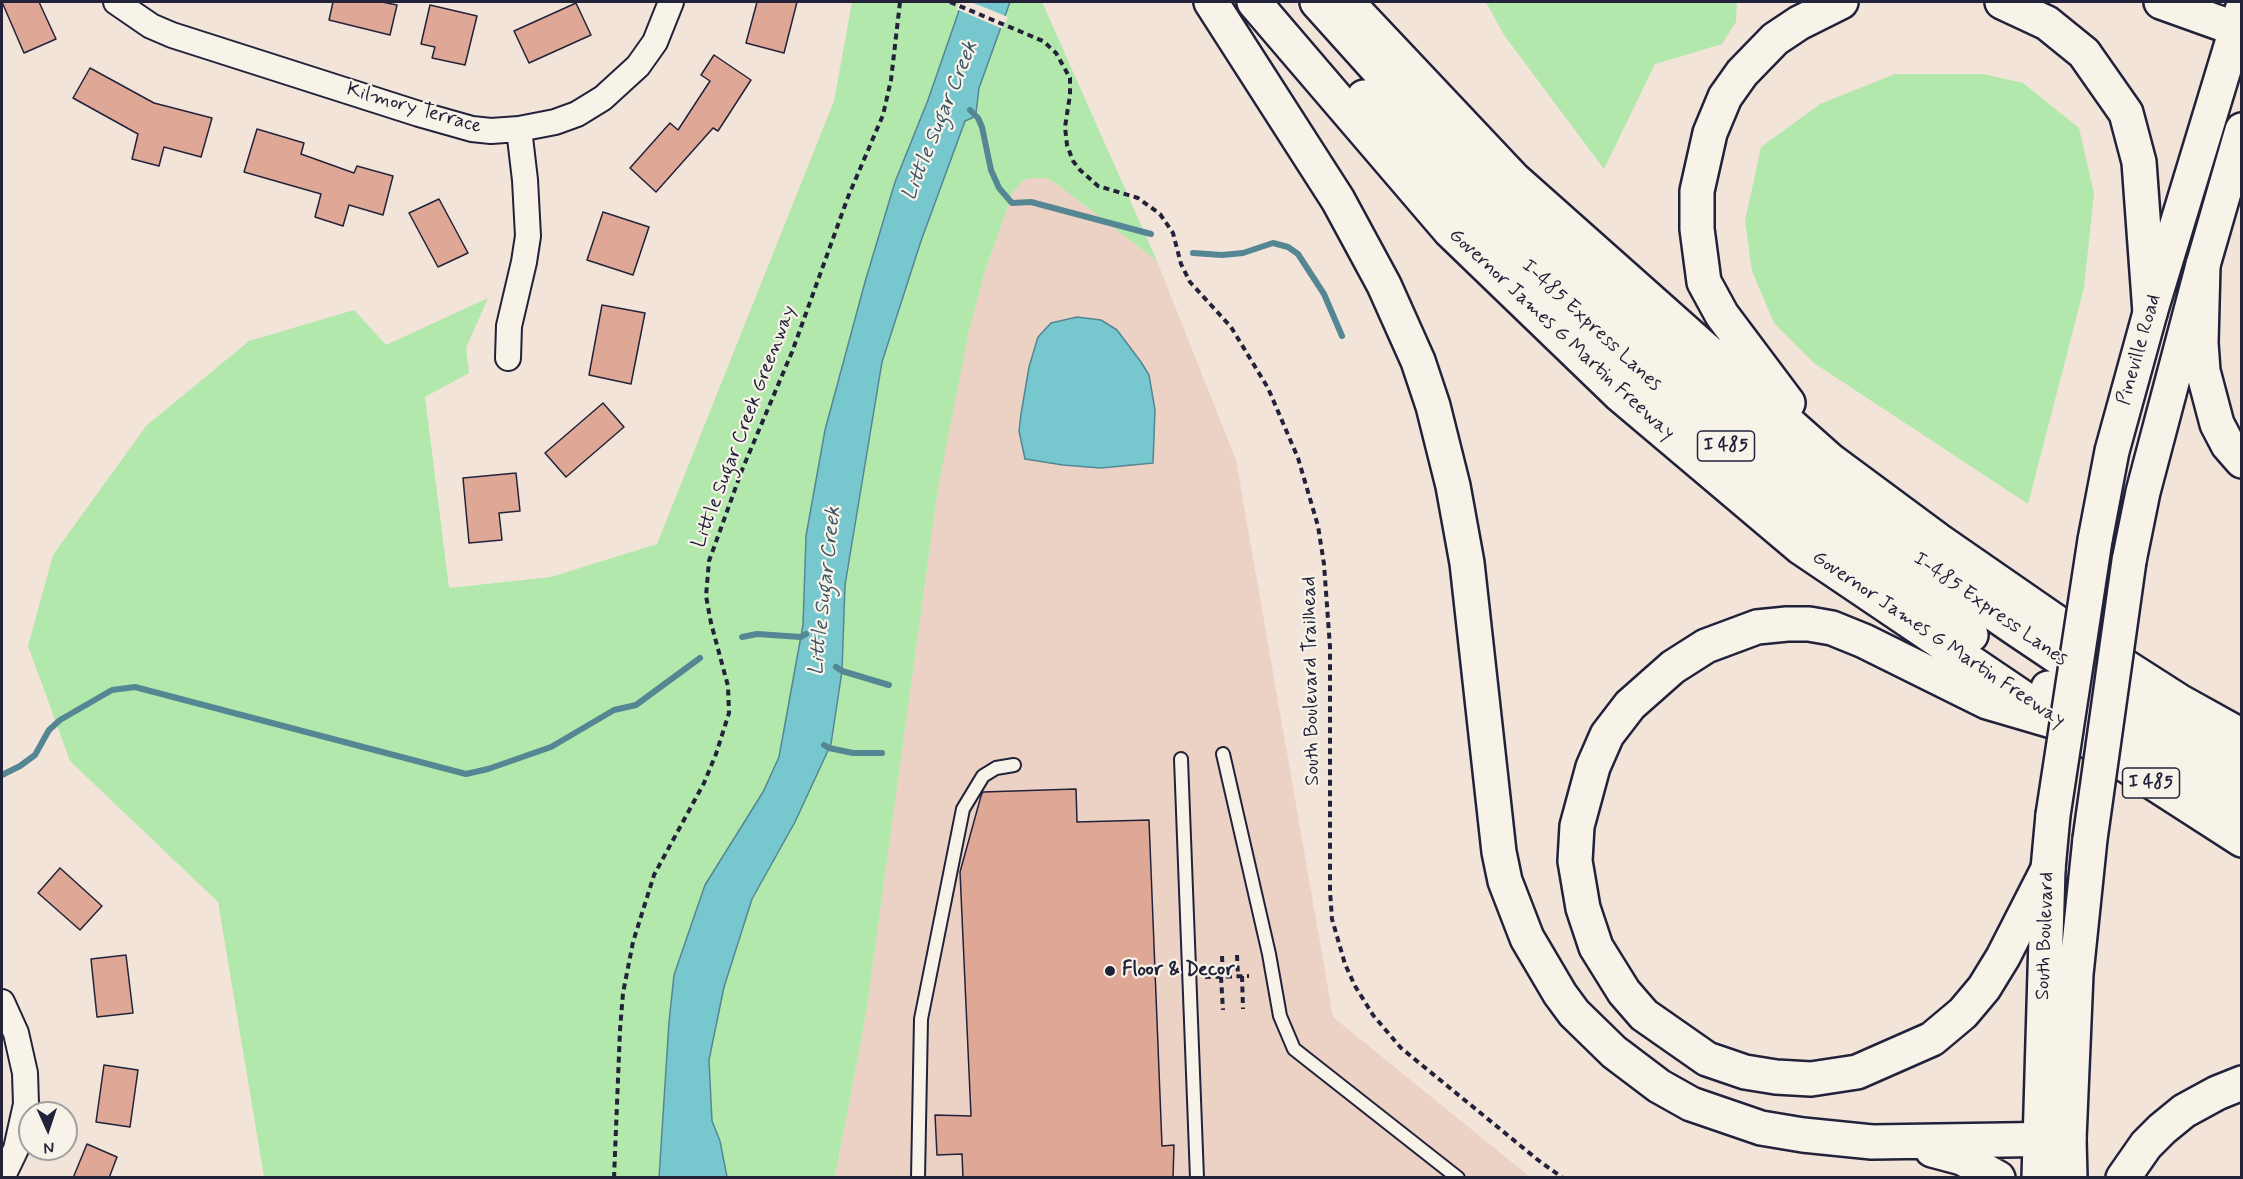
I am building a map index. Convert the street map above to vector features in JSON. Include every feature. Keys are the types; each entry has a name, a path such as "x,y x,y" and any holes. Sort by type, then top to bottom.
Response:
{"main road":[{"path":"1211,2 1338,200 1383,285 1418,360 1433,406 1453,486 1467,563 1499,852 1505,881 1527,938 1574,1013 1614,1052 1659,1086 1691,1104 1761,1128 1872,1142 2055,1139"},
{"name":"Governor James G Martin Freeway","path":"1254,2 1450,231 1620,395 1800,547 2067,710 2241,840"},
{"name":"I-485 Express Lanes","path":"1280,2 1462,204 1539,280 1683,410 1830,532 1934,610 2038,681 2183,774 2241,807"},
{"name":"I-485 Express Lanes","path":"1317,2 1434,132 1520,222 1668,361 1764,444 1854,514 2016,629 2147,717 2241,771"},
{"name":"I 485","path":"1347,2 1514,179 1830,460 1938,540 2068,630 2241,736"},
{"path":"1830,460 1722,315 1704,282 1697,229 1697,191 1710,133 1725,97 1742,73 1775,39 1799,23 1841,2"},
{"path":"2002,2 2047,23 2084,53 2126,113 2139,162 2150,313"},
{"path":"2160,2 2239,23"},
{"name":"Pineville Road","path":"2067,710 2112,451 2150,313 2239,23"},
{"name":"Pineville Road","path":"2109,702 2129,561 2143,492 2241,130"},
{"path":"2203,265 2201,343 2205,380 2217,424 2228,446 2241,461"},
{"path":"2048,869 2003,957 1984,988 1963,1013 1932,1039 1857,1072 1811,1079 1745,1072 1707,1059 1644,1015 1624,992 1596,947 1583,908 1575,861 1577,826 1593,767 1607,735 1630,705 1673,667 1706,646 1757,627 1798,624 1832,628 1864,641 1987,702 2067,710"},
{"name":"South Boulevard","path":"2039,1178 2055,1139 2090,839 2109,702"},
{"name":"South Boulevard","path":"2067,710 2048,869 2055,1139 2070,1178"},
{"path":"2123,1178 2146,1144 2176,1117 2217,1093 2241,1083"},
{"path":"1896,1141 1962,1158 1998,1178"}],"street":[{"name":"Kilmory Terrace","path":"116,2 151,26 172,35 397,107 472,129 491,131 519,129 555,122 577,114 615,89 638,66 655,42 671,2"},
{"path":"508,358 509,326 528,236 519,129"},
{"path":"2,1002 16,1033 26,1073 26,1104 21,1134 2,1178"}],"lane":[{"path":"1223,754 1269,954 1280,1016 1294,1049 1458,1178"},
{"path":"1181,759 1195,1173 1197,1178"},
{"path":"918,1178 921,1019 963,808 983,776 996,768 1014,765"}],"path":[{"name":"Little Sugar Creek Greenway","path":"614,1178 620,1030 623,993 633,942 654,875 704,783 720,745 729,713 728,686 706,596 709,561 742,470 792,352 848,196 883,115 891,80 900,2"},
{"name":"South Boulevard Trailhead","path":"950,2 1034,37 1056,52 1068,74 1070,89 1065,127 1067,144 1073,161 1098,186 1143,201 1155,209 1173,233 1185,274 1231,327 1248,351 1268,388 1298,458 1318,526 1327,589 1330,647 1331,909 1342,954 1355,986 1373,1015 1401,1048 1563,1178"},
{"path":"1237,955 1243,1010"},
{"path":"1222,956 1223,1011"},
{"path":"1189,978 1249,976"}],"shaded area":[{"path":"1031,178 1045,178 1054,182 1157,261 1236,460 1333,1017 1530,1177 835,1178 866,1014 938,488 949,424 984,274 1013,192 1022,181"}],"green space":[{"path":"852,2 1042,2 1157,261 1054,182 1045,178 1031,178 1022,181 1013,192 984,274 969,331 938,488 866,1014 835,1177 264,1177 218,902 70,761 28,646 53,555 146,426 249,341 354,310 386,345 488,298 466,348 469,373 425,397 449,588 551,577 657,544 834,101"},
{"path":"1486,2 1737,2 1736,22 1722,44 1655,64 1604,169 1504,35"},
{"path":"1895,74 1983,74 2023,83 2079,128 2094,193 2084,288 2028,504 1814,363 1774,323 1752,271 1745,221 1761,147 1820,104"}],"water":[{"name":"Little Sugar Creek","path":"962,2 1010,2 979,88 976,113 965,121 921,241 882,362 845,585 842,671 831,744 795,822 752,899 724,987 709,1060 712,1121 720,1141 727,1177 659,1178 674,975 705,885 763,792 779,757 803,625 806,536 825,430 895,182 928,100"},
{"path":"1077,317 1101,320 1117,330 1149,375 1155,410 1153,463 1101,468 1025,459 1019,431 1029,367 1038,337 1051,323"}],"pier":[{"path":"959,2 971,2 1008,17 1003,29 956,9"}],"building":[{"path":"2,2 39,2 56,39 24,53"},
{"path":"333,2 382,2 397,5 390,35 329,20"},
{"path":"757,2 797,2 784,53 746,43"},
{"path":"576,3 591,35 529,63 514,31"},
{"path":"430,5 477,16 465,65 432,58 435,47 421,44"},
{"path":"714,55 751,80 718,131 713,128 656,192 630,168 670,123 678,130 710,81 701,75"},
{"path":"90,68 154,103 212,118 201,157 164,147 159,166 132,159 138,134 73,98"},
{"path":"257,129 304,143 301,154 354,173 357,166 393,176 383,215 349,205 343,226 315,217 321,194 244,172"},
{"path":"439,199 468,253 438,267 409,213"},
{"path":"603,212 649,227 633,275 587,260"},
{"path":"602,305 645,313 631,384 589,375"},
{"path":"603,403 624,427 566,477 545,453"},
{"path":"516,473 520,511 499,513 502,540 469,543 463,478"},
{"path":"1076,789 1077,822 1149,820 1162,1146 1174,1145 1173,1178 963,1178 962,1154 937,1155 935,1115 971,1116 960,872 981,796 983,792"},
{"path":"60,868 102,906 80,930 38,893"},
{"path":"126,955 133,1013 97,1017 91,959"},
{"path":"104,1065 138,1070 130,1127 96,1122"},
{"path":"87,1144 117,1157 109,1178 73,1178"}],"waterway":[{"name":"Little Sugar Creek","path":"970,110 978,118 982,127 991,170 999,188 1012,203 1031,202 1151,234"},
{"path":"1193,253 1222,255 1243,253 1273,243 1288,247 1298,254 1324,294 1342,336"},
{"name":"Little Sugar Creek","path":"742,637 757,634 801,637 806,634"},
{"path":"2,775 35,755 49,730 60,720 112,690 135,687 466,774 488,769 551,747 614,710 636,705 700,658"},
{"name":"Little Sugar Creek","path":"836,667 842,671 889,685"},
{"path":"824,745 853,753 882,753"}],"place":[{"name":"Floor & Decor","path":"1110,971"}]}
